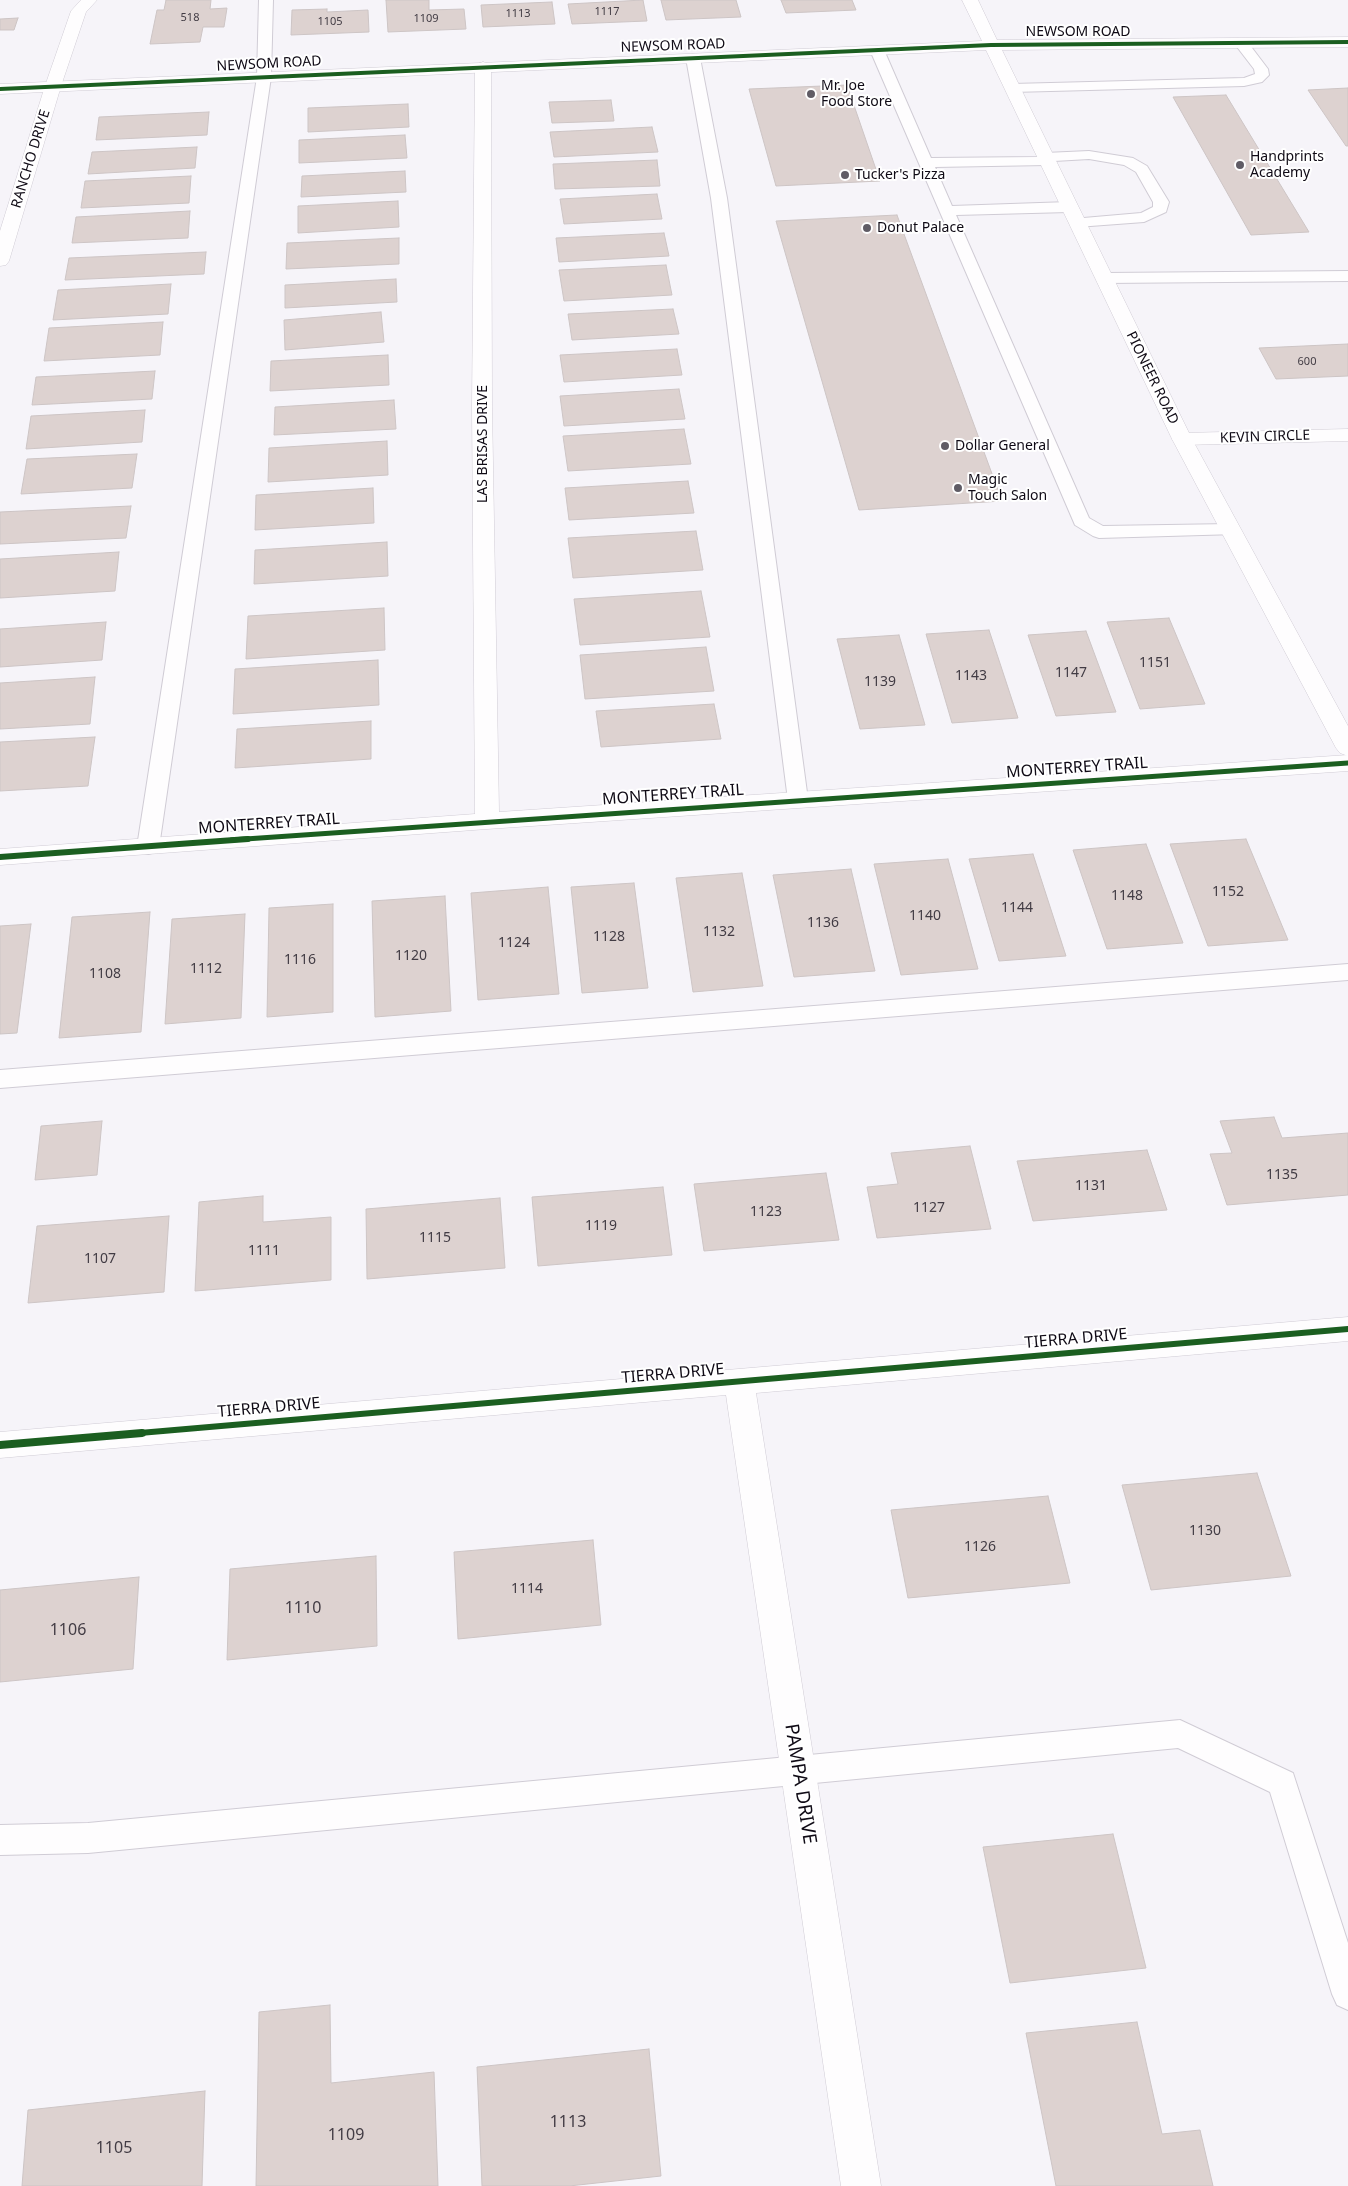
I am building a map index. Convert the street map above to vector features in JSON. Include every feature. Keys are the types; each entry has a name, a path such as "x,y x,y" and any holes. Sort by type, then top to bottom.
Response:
{"street":[{"name":"RANCHO DRIVE","path":"0,261 53,86 79,11 89,0"},
{"name":"PIONEER ROAD","path":"970,0 1182,439 1348,748"},
{"name":"NEWSOM ROAD","path":"0,89 991,45 1348,42"},
{"name":"LAS BRISAS DRIVE","path":"483,67 482,406 487,821"},
{"name":"KEVIN CIRCLE","path":"1182,439 1348,435"},
{"name":"MONTERREY TRAIL","path":"0,857 487,821 1348,763"},
{"name":"TIERRA DRIVE","path":"0,1445 1348,1329"},
{"name":"PAMPA DRIVE","path":"738,1382 861,2186"}],"lane":[{"path":"148,847 264,77 266,0"},
{"path":"1012,88 1244,82 1257,79 1262,75 1260,69 1241,43"},
{"path":"877,50 1081,521 1099,532 1230,530"},
{"path":"693,58 719,198 798,800"},
{"path":"927,163 1046,159 1089,155 1128,161 1142,168 1160,202 1161,209 1144,217 947,211"},
{"path":"1104,278 1348,276"},
{"path":"0,1079 1348,972"},
{"path":"0,1840 88,1838 1180,1734 1282,1782 1348,1994"}],"building":[{"path":"166,0 211,0 210,9 227,8 224,27 203,27 200,42 150,44 157,10 164,10"},
{"path":"386,0 429,0 429,10 464,9 466,29 388,32"},
{"path":"643,0 647,21 572,24 568,4"},
{"path":"661,0 736,0 741,17 666,20"},
{"path":"781,0 852,0 856,10 786,13"},
{"path":"552,2 555,24 483,27 481,5"},
{"path":"327,9 327,12 368,10 369,32 291,35 292,10"},
{"path":"18,18 14,30 0,30 0,19"},
{"path":"847,85 880,181 776,186 749,89"},
{"path":"1348,88 1348,146 1346,146 1308,90"},
{"name":"Handprints Academy","path":"1226,95 1309,232 1251,235 1173,97"},
{"path":"611,100 614,121 552,123 549,102"},
{"path":"408,104 409,127 308,132 308,108"},
{"path":"209,112 207,135 96,140 99,117"},
{"path":"652,127 658,152 554,157 550,132"},
{"path":"405,135 407,158 299,163 299,140"},
{"path":"197,147 195,168 88,174 92,152"},
{"path":"657,160 660,186 555,189 553,164"},
{"path":"405,171 406,192 301,197 302,176"},
{"path":"191,176 189,203 81,208 85,181"},
{"path":"657,194 662,219 564,224 560,199"},
{"path":"398,201 399,227 298,233 298,206"},
{"path":"190,211 188,238 72,243 76,217"},
{"path":"897,215 1002,501 859,510 776,221"},
{"path":"664,233 669,256 559,262 556,238"},
{"path":"399,238 399,264 286,269 287,243"},
{"path":"206,252 204,274 65,280 69,258"},
{"path":"666,265 672,295 564,301 559,270"},
{"path":"396,279 397,302 285,308 285,285"},
{"path":"171,284 168,314 53,320 58,290"},
{"path":"673,309 679,334 572,340 568,314"},
{"path":"381,312 384,342 285,350 284,320"},
{"path":"163,322 160,355 44,361 49,328"},
{"path":"1348,344 1348,376 1276,379 1259,348"},
{"path":"677,349 682,375 564,382 560,355"},
{"path":"388,355 389,385 270,391 271,361"},
{"path":"155,371 152,399 32,405 36,377"},
{"path":"679,389 685,419 564,426 560,396"},
{"path":"394,400 396,429 274,435 275,407"},
{"path":"145,410 142,442 26,449 31,416"},
{"path":"684,429 691,464 568,471 563,436"},
{"path":"387,441 388,475 268,482 269,448"},
{"path":"137,454 132,488 21,494 27,459"},
{"path":"688,481 694,513 569,520 565,488"},
{"path":"373,488 374,523 255,530 256,495"},
{"path":"131,506 126,538 0,544 0,512"},
{"path":"696,531 703,570 573,578 568,538"},
{"path":"387,542 388,576 254,584 255,550"},
{"path":"119,552 115,591 0,598 0,559"},
{"path":"701,591 710,637 580,645 574,599"},
{"path":"384,608 385,650 246,659 248,616"},
{"path":"1169,618 1205,704 1140,709 1107,622"},
{"path":"106,622 102,660 0,667 0,629"},
{"path":"989,630 1018,718 952,723 926,634"},
{"path":"1086,631 1116,712 1056,716 1028,635"},
{"path":"899,635 925,725 860,729 837,639"},
{"path":"706,647 714,691 585,699 580,655"},
{"path":"378,660 379,705 233,714 235,669"},
{"path":"95,677 90,724 0,729 0,683"},
{"path":"714,704 721,739 601,747 596,711"},
{"path":"371,721 371,759 235,768 237,729"},
{"path":"95,737 88,786 0,791 0,742"},
{"path":"1246,839 1288,940 1208,946 1170,844"},
{"path":"1146,844 1183,943 1107,949 1073,850"},
{"path":"1033,854 1066,956 999,961 969,859"},
{"path":"948,859 978,969 901,975 874,864"},
{"path":"851,869 875,971 794,977 773,875"},
{"path":"742,873 763,986 693,992 676,878"},
{"path":"634,883 648,988 582,993 571,887"},
{"path":"548,887 559,994 478,1000 471,893"},
{"path":"445,896 451,1011 375,1017 372,901"},
{"path":"333,904 333,1012 267,1017 269,908"},
{"path":"150,912 141,1032 59,1038 72,917"},
{"path":"245,914 241,1018 165,1024 172,919"},
{"path":"31,924 17,1033 0,1034 0,926"},
{"path":"1274,1117 1282,1138 1348,1133 1348,1195 1227,1205 1210,1154 1232,1153 1220,1121"},
{"path":"102,1121 97,1175 35,1180 41,1126"},
{"path":"970,1146 991,1229 877,1238 867,1187 898,1184 891,1153"},
{"path":"1147,1150 1167,1210 1033,1221 1017,1161"},
{"path":"826,1173 839,1240 704,1251 694,1184"},
{"path":"663,1187 672,1255 538,1266 532,1197"},
{"path":"263,1196 263,1222 331,1217 331,1280 195,1291 199,1202"},
{"path":"500,1198 505,1268 367,1279 366,1209"},
{"path":"169,1216 164,1292 28,1303 37,1226"},
{"path":"1257,1473 1291,1576 1151,1590 1122,1485"},
{"path":"1048,1496 1070,1583 908,1598 891,1510"},
{"path":"593,1540 601,1625 458,1639 454,1552"},
{"path":"376,1556 377,1646 227,1660 230,1569"},
{"path":"139,1577 133,1669 0,1682 0,1590"},
{"path":"1113,1834 1146,1968 1010,1983 983,1847"},
{"path":"330,2005 331,2083 434,2072 438,2186 256,2186 259,2012"},
{"path":"1137,2022 1162,2134 1200,2130 1213,2186 1056,2186 1026,2033"},
{"path":"649,2049 661,2176 569,2186 482,2186 477,2067"},
{"path":"205,2091 202,2186 22,2186 28,2110"}],"cycle path":[{"path":"0,89 991,45 1348,42"},
{"path":"0,857 487,821 1348,763"},
{"path":"0,1445 1348,1329"}],"place":[{"name":"Mr. Joe Food Store","path":"811,94"},
{"name":"Handprints Academy","path":"1240,165"},
{"name":"Tucker's Pizza","path":"845,175"},
{"name":"Donut Palace","path":"867,228"},
{"name":"Dollar General","path":"945,446"},
{"name":"Magic Touch Salon","path":"958,488"}]}
